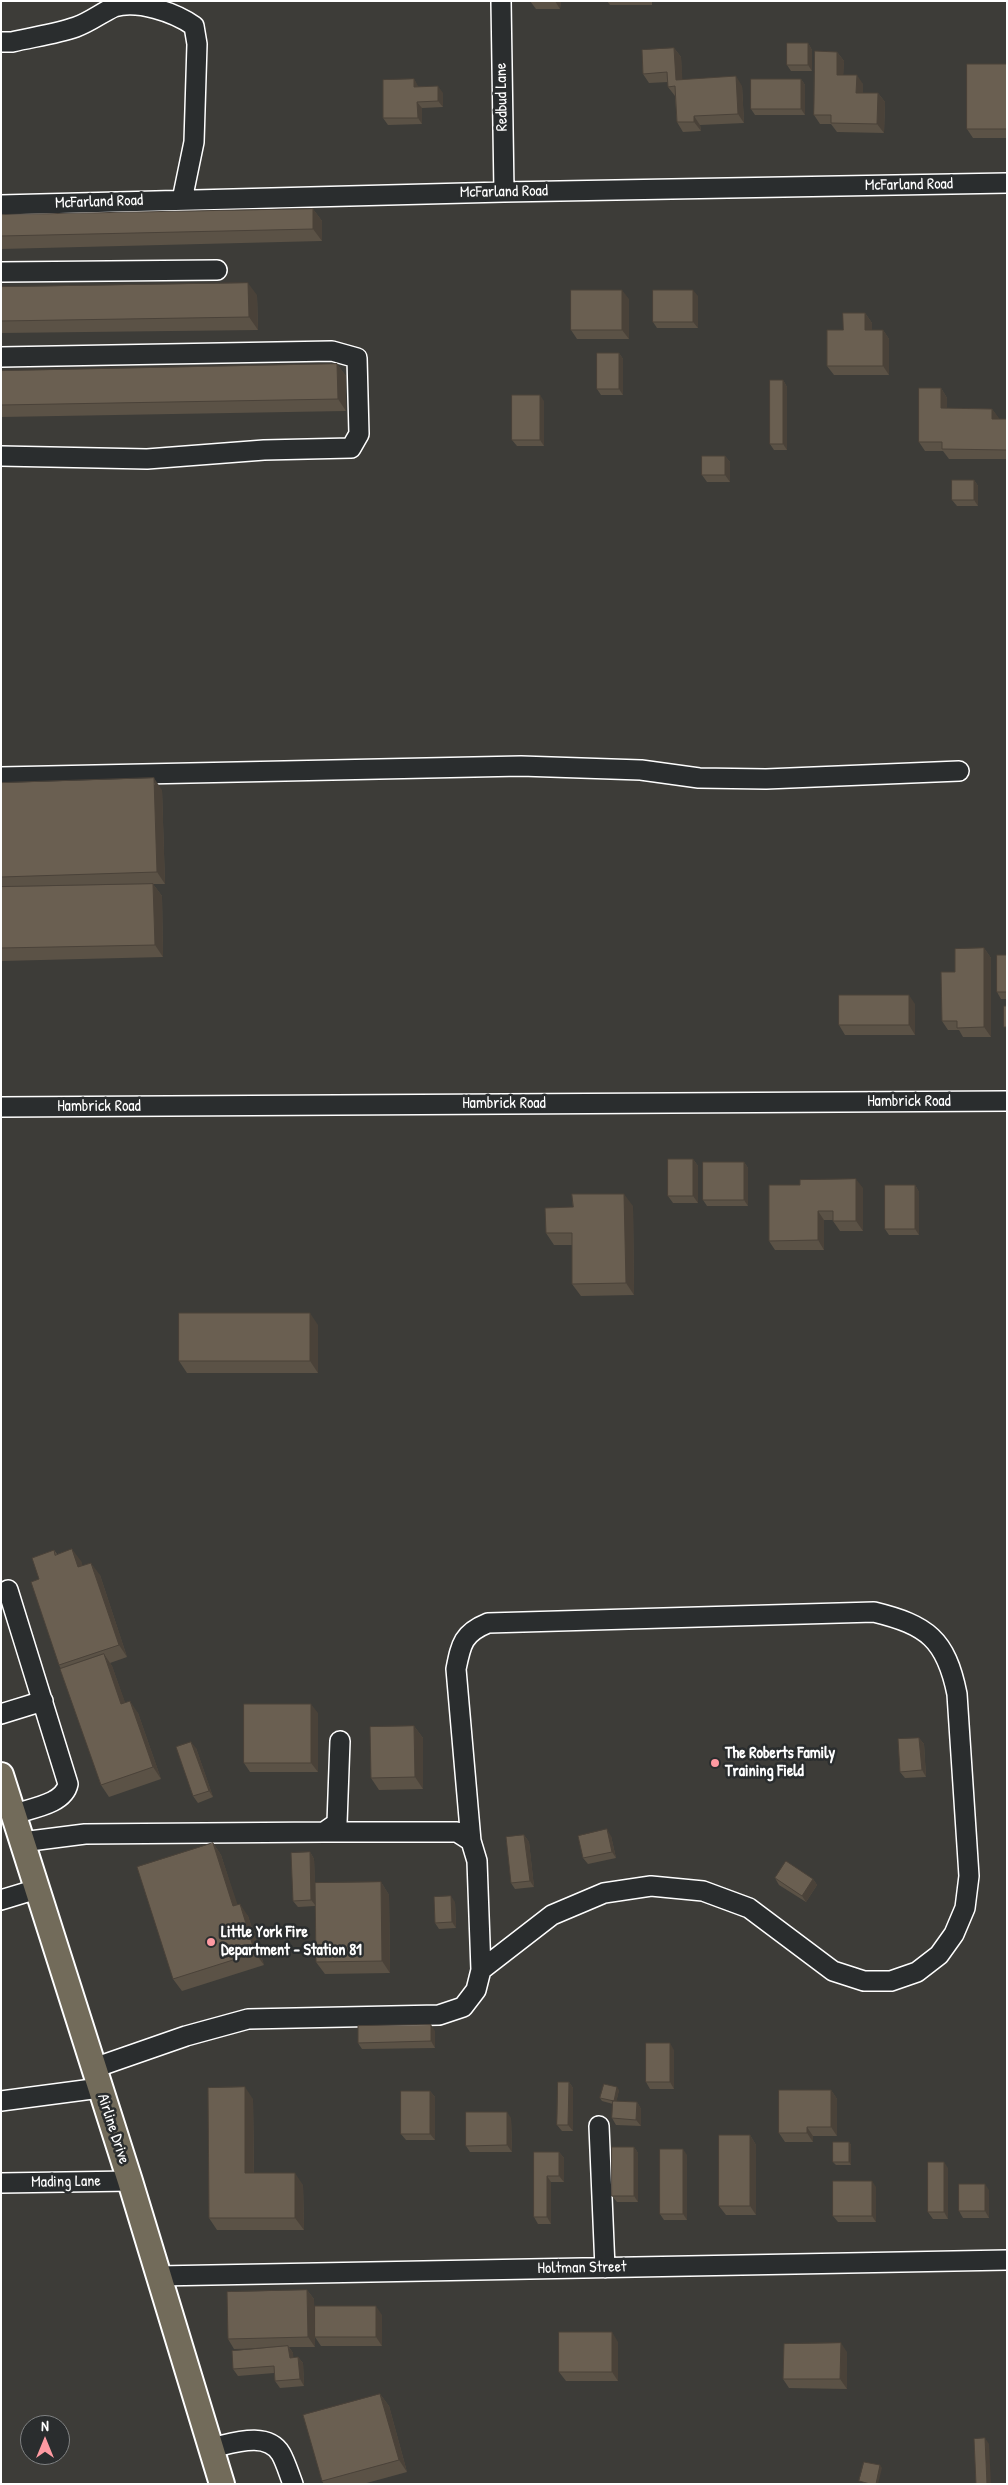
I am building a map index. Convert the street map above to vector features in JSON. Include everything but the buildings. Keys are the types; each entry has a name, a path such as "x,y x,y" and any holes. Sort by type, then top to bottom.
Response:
{"main road":[{"name":"Airline Drive","path":"1,1774 10,1816 22,1842 130,2180 222,2484"}],"street":[{"name":"Redbud Lane","path":"501,1 504,192"},
{"path":"1,42 12,42 76,27 115,7 130,2 180,16 194,26 197,44 194,142 182,200"},
{"name":"McFarland Road","path":"1,205 504,192 1007,183"},
{"path":"1,272 217,270"},
{"path":"1,357 332,351 357,358 360,412 359,434 351,448 264,450 147,458 1,456"},
{"path":"1,777 521,766 641,770 699,778 737,779 958,772"},
{"name":"Hambrick Road","path":"1,1107 1007,1101"},
{"path":"8,1590 68,1784 66,1793 59,1798 10,1816"},
{"path":"1,2101 97,2078 186,2036 248,2019 439,2015 463,2007 476,1990 481,1970 477,1861 471,1841 456,1669 460,1647 471,1630 488,1623 874,1612 902,1618 924,1630 944,1651 952,1668 957,1694 969,1876 965,1908 954,1934 939,1955 917,1972 890,1981 864,1981 833,1971 749,1908 703,1891 651,1886 604,1893 552,1916 481,1970"},
{"path":"1,1714 43,1702"},
{"path":"324,1832 337,1823 340,1741"},
{"path":"22,1842 85,1834 324,1832 457,1832 471,1841"},
{"path":"1,1900 37,1888"},
{"path":"599,2126 605,2268"},
{"name":"Mading Lane","path":"1,2183 130,2180"},
{"name":"Holtman Street","path":"158,2276 1007,2260"},
{"path":"210,2448 251,2440 270,2443 280,2452 293,2484"}],"place":[{"name":"The Roberts Family Training Field","path":"715,1763"},
{"name":"Little York Fire Department - Station 81","path":"211,1942"}]}
